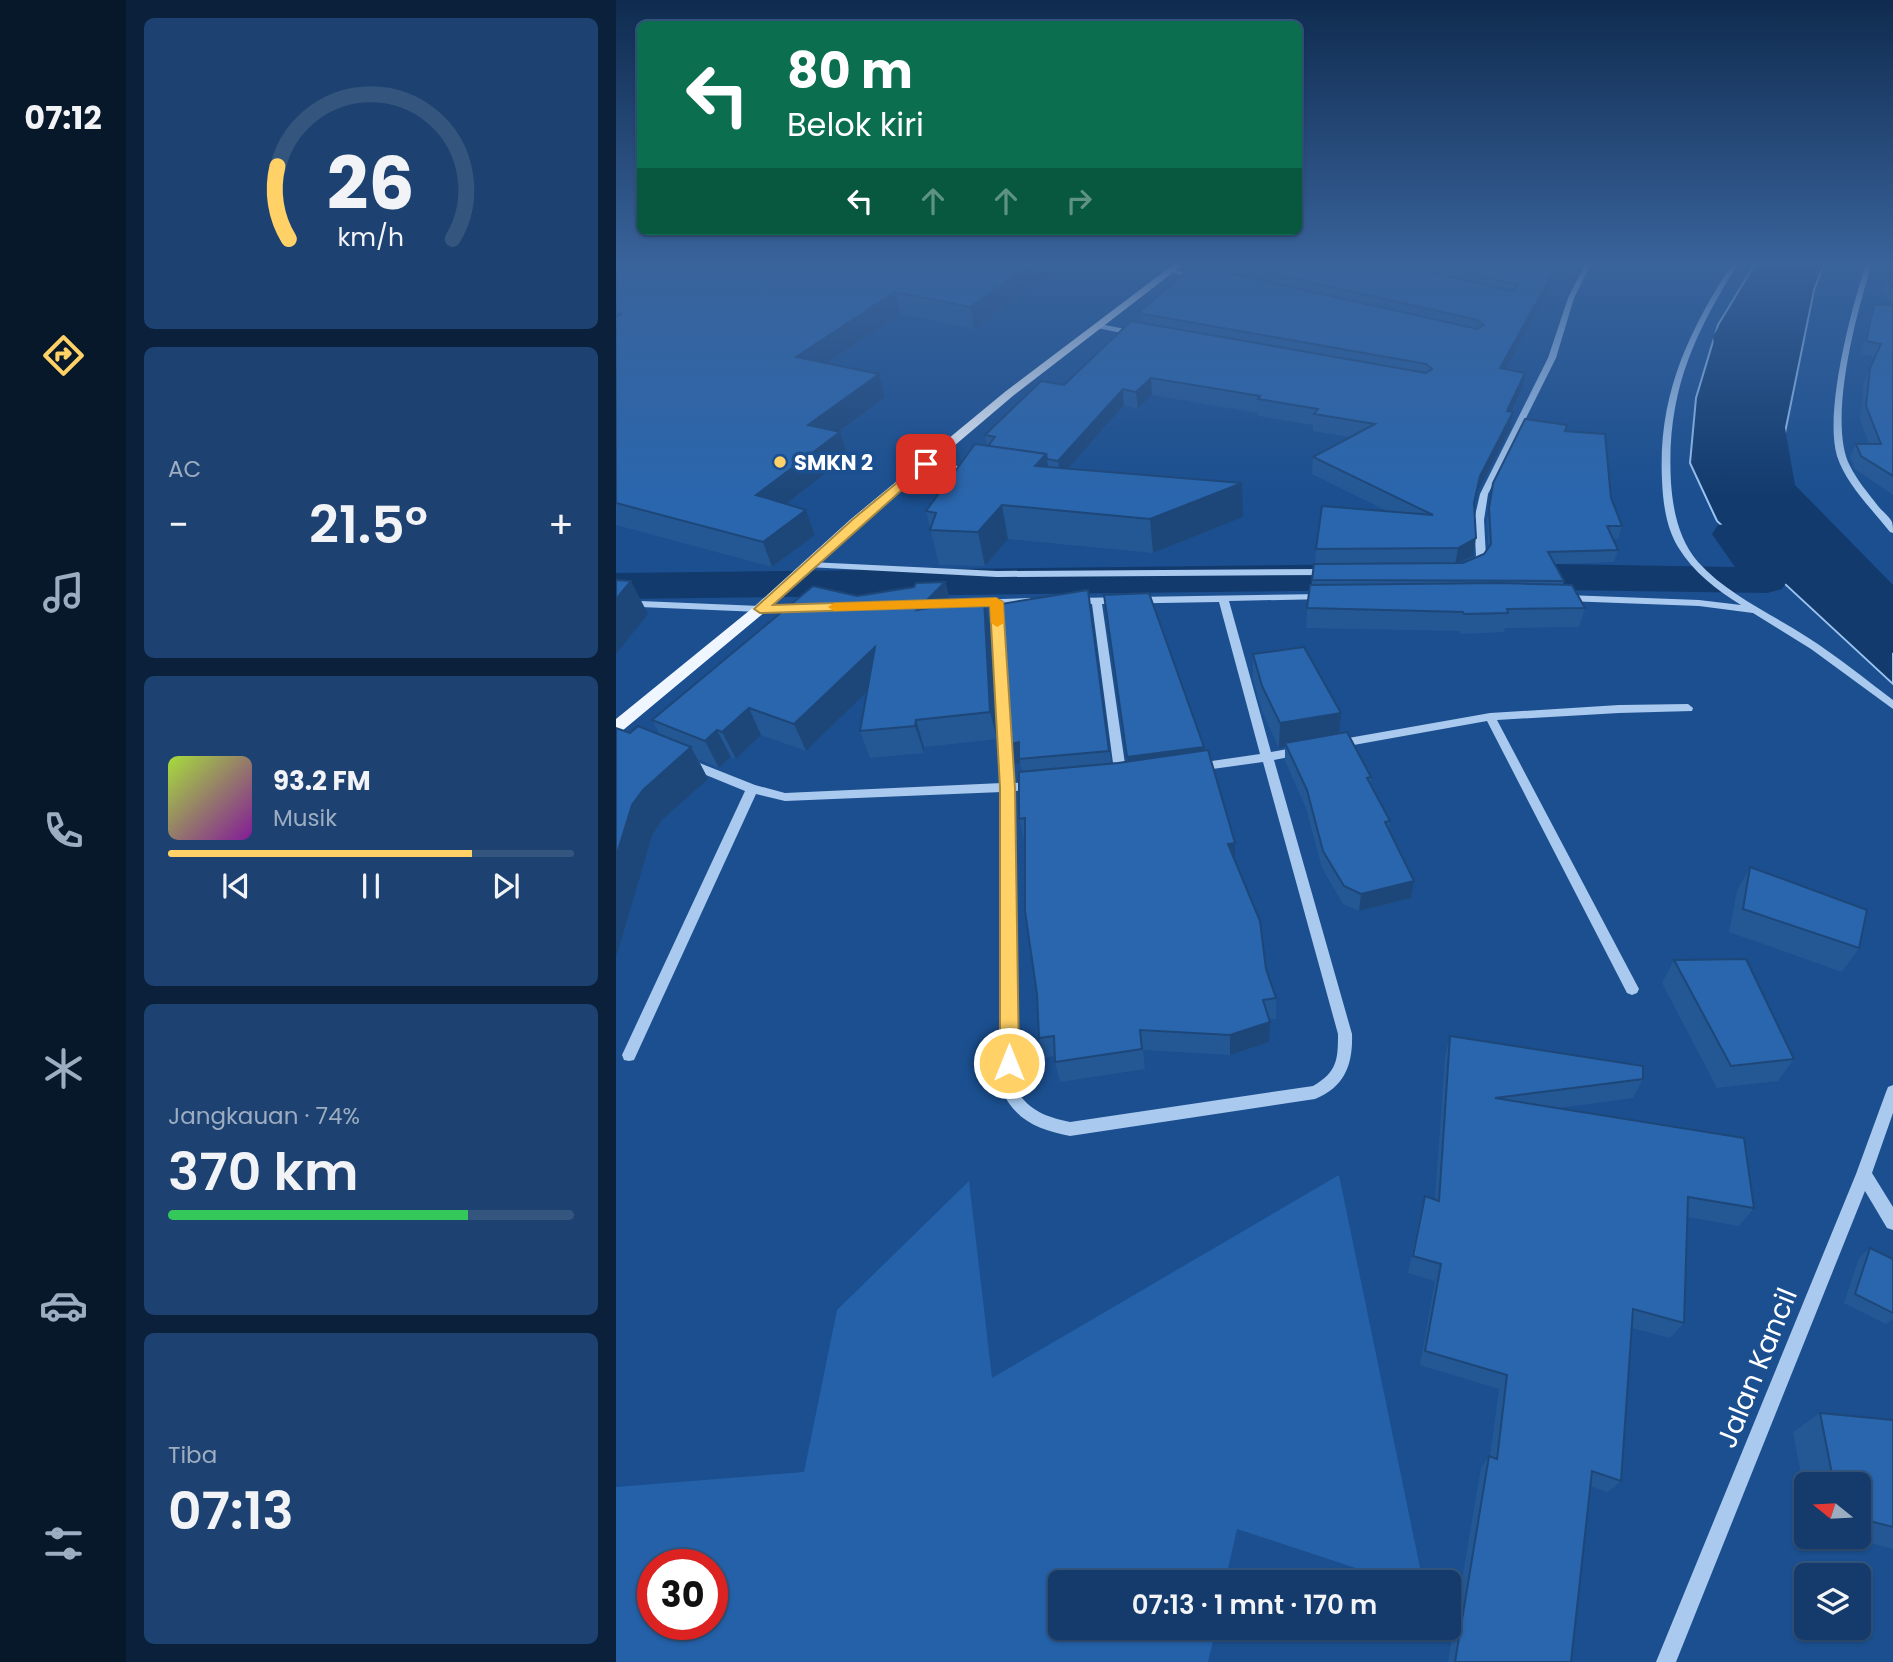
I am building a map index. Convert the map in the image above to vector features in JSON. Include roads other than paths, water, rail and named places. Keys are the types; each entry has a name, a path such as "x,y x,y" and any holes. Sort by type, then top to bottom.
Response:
{"main road":[{"path":"616,727 766,604 1010,393 1079,342"}],"street":[{"path":"1458,571 1478,562 1481,557 1479,520 1484,494 1552,358 1557,342"},
{"path":"1691,342 1676,378 1664,446 1670,521 1685,550 1698,566 1732,594 1804,639 1893,705"},
{"path":"1849,342 1838,399 1841,455 1871,504 1893,530"},
{"path":"926,464 979,472"},
{"path":"805,569 997,574 1340,572"},
{"path":"1061,600 1334,597"},
{"path":"996,602 1008,788 1009,1091 1020,1109 1038,1124 1070,1129 1315,1092 1332,1084 1346,1061 1345,1034 1223,598"},
{"path":"1553,598 1699,603 1754,610"},
{"path":"930,604 1048,600"},
{"path":"1097,601 1114,778 1134,776"},
{"path":"616,603 766,604 812,608"},
{"path":"1187,768 1267,757 1490,717 1688,708"},
{"path":"1490,717 1632,989"},
{"path":"616,734 628,739"},
{"path":"678,759 752,789 785,797 1045,785"},
{"path":"628,1055 752,789"},
{"name":"Jalan Kancil","path":"1666,1662 1864,1174 1893,1092"},
{"path":"1864,1174 1893,1222"}],"waterway":[{"path":"1742,342 1762,489 1795,528 1893,629"},
{"path":"1486,576 1767,580 1732,534 1795,528"},
{"path":"616,586 1386,577"}],"place":[{"name":"SMKN 2","path":"780,462"}]}
